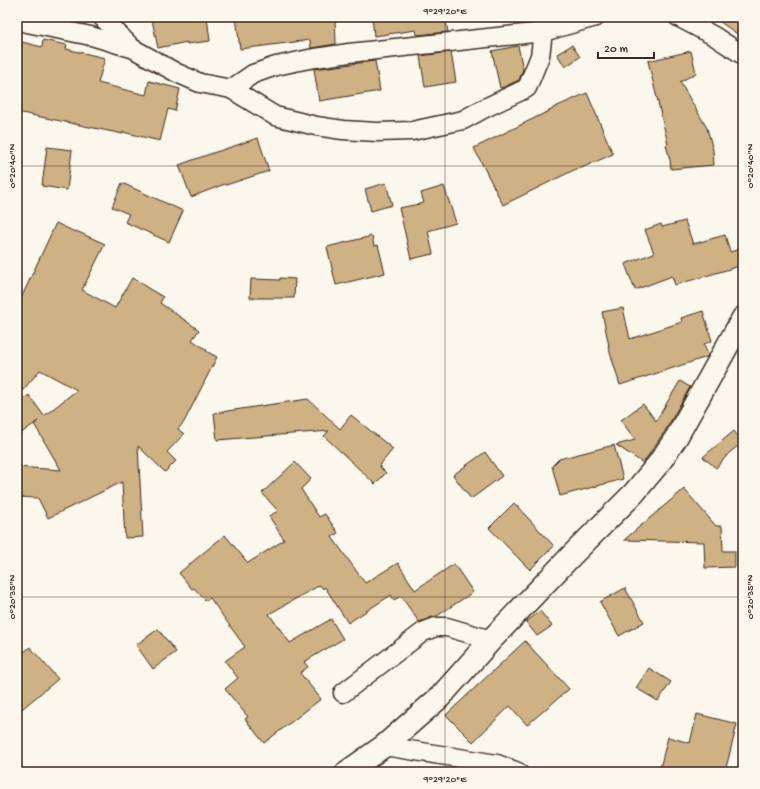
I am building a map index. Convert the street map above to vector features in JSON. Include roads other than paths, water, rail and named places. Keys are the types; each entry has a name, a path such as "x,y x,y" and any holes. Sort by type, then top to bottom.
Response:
{"street":[{"path":"231,89 253,74 276,66 309,59 349,53 543,32 596,17"},
{"path":"678,17 714,36 743,55"},
{"path":"108,18 132,48"},
{"path":"17,21 91,36 132,48 177,73 200,83 231,89 275,116 316,126 342,130 377,132 412,131 463,120 527,88 540,56 543,32"},
{"path":"348,772 384,746 440,697 491,640 571,556 634,493 659,463 676,438 743,318"},
{"path":"343,693 423,632 436,627 447,627 491,640"},
{"path":"384,746 497,764 518,772"}]}
